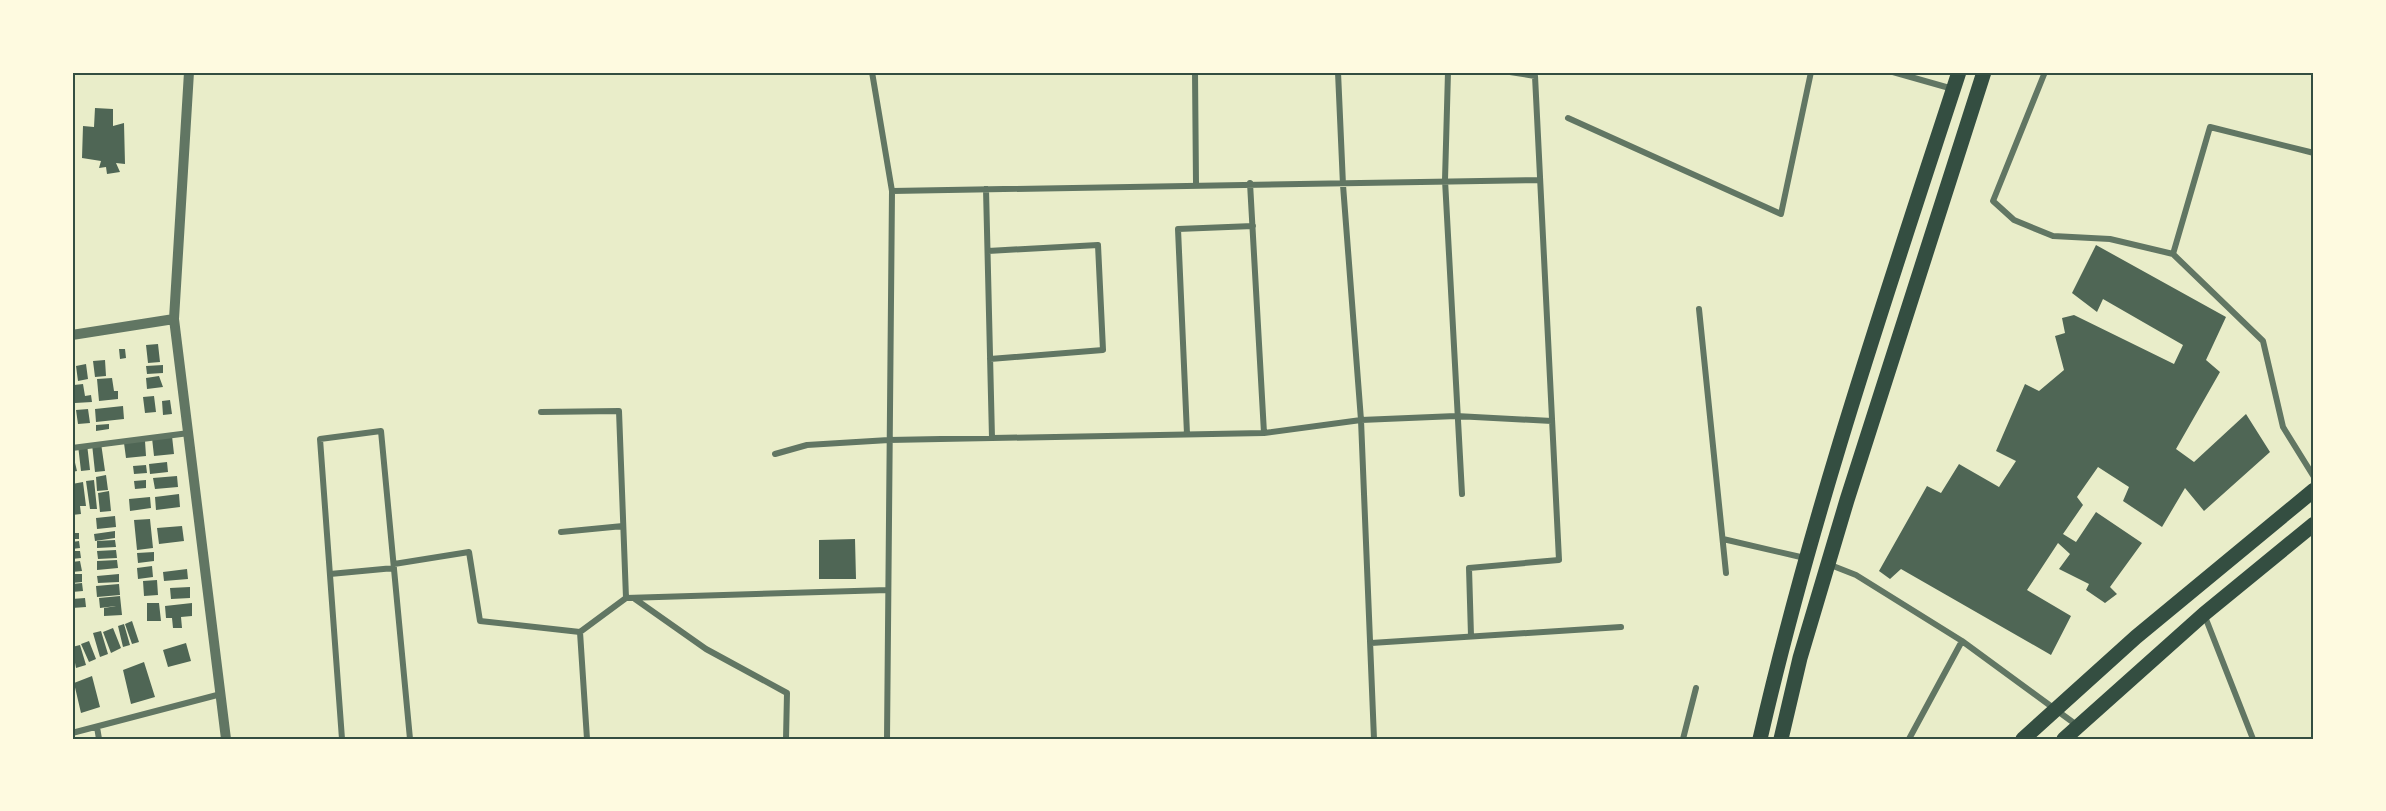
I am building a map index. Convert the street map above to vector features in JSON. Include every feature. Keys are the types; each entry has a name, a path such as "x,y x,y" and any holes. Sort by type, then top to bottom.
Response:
{"main road":[{"path":"1760,739 1806,558 1873,334 1959,72"},
{"path":"1782,739 1800,658 1827,564 1984,72"},
{"path":"2023,739 2136,637 2314,490"},
{"path":"2064,739 2204,614 2314,524"}],"street":[{"path":"189,72 174,319 226,739"},
{"path":"872,72 892,190 887,739"},
{"path":"1195,72 1196,184"},
{"path":"1338,72 1343,185 1361,420 1374,739"},
{"path":"1448,72 1445,180 1462,494"},
{"path":"1471,636 1469,568 1559,560 1535,76 1510,72"},
{"path":"1568,118 1781,214 1810,72"},
{"path":"1893,72 1953,89"},
{"path":"2045,72 1993,201 2014,220 2053,236 2110,239 2173,254 2263,341 2283,427 2314,477"},
{"path":"2173,254 2210,127 2314,153"},
{"path":"892,190 1250,183 1343,185 1445,180 1540,180"},
{"path":"1250,183 1264,433"},
{"path":"986,189 992,438"},
{"path":"1187,434 1178,229 1253,226"},
{"path":"988,250 1098,245 1103,350 990,359"},
{"path":"1699,309 1726,573"},
{"path":"72,335 174,319"},
{"path":"541,412 619,411 626,598"},
{"path":"775,454 807,445 889,440 1264,433 1361,420 1456,416 1552,421"},
{"path":"342,739 320,439 381,431 410,739"},
{"path":"72,448 189,433"},
{"path":"561,532 623,526"},
{"path":"1723,539 1806,558"},
{"path":"330,574 394,566 469,552 480,621 580,632 626,598 888,590"},
{"path":"1827,564 1856,575 1962,641 2079,726"},
{"path":"634,598 706,649 787,693 786,739"},
{"path":"2204,614 2253,739"},
{"path":"1371,643 1620,627"},
{"path":"580,632 586,739"},
{"path":"1908,739 1962,641"},
{"path":"1683,739 1696,688"},
{"path":"72,733 221,694"},
{"path":"97,727 99,739"}],"building":[{"path":"95,108 113,109 113,126 124,123 125,164 116,163 120,172 107,174 106,167 99,168 101,161 82,158 83,126 94,127"},
{"path":"2096,245 2226,317 2206,360 2220,372 2176,449 2194,462 2246,414 2270,452 2204,511 2185,488 2162,527 2123,501 2129,487 2098,467 2077,497 2083,505 2063,534 2076,542 2096,512 2142,543 2110,587 2117,594 2105,603 2086,590 2089,584 2059,569 2070,554 2058,543 2027,590 2071,616 2051,655 1901,569 1890,579 1879,571 1927,486 1941,493 1959,464 1999,487 2016,461 1996,451 2025,384 2039,391 2064,370 2055,336 2065,333 2062,318 2074,315 2174,364 2183,345 2103,299 2097,312 2072,293"},
{"path":"158,344 160,362 148,363 146,345"},
{"path":"119,349 125,349 126,358 120,359"},
{"path":"105,360 106,376 95,377 93,361"},
{"path":"86,364 88,379 78,381 76,366"},
{"path":"163,365 163,373 147,374 146,366"},
{"path":"159,376 163,387 147,389 146,378"},
{"path":"112,378 114,391 118,391 118,399 99,401 97,379"},
{"path":"83,384 85,396 91,395 92,402 75,403 74,385"},
{"path":"154,396 156,412 145,413 143,397"},
{"path":"170,400 172,414 163,415 162,401"},
{"path":"123,406 124,419 96,422 95,409"},
{"path":"88,409 90,423 78,424 76,410"},
{"path":"109,424 109,429 96,431 96,425"},
{"path":"172,436 174,454 154,456 152,438"},
{"path":"145,441 146,456 126,458 124,443"},
{"path":"101,443 105,471 95,472 92,444"},
{"path":"87,444 90,470 81,471 78,445"},
{"path":"72,450 77,471 72,472"},
{"path":"167,462 168,472 150,474 149,464"},
{"path":"146,465 147,473 134,474 133,466"},
{"path":"106,475 108,490 97,491 96,477"},
{"path":"177,476 178,487 155,489 153,478"},
{"path":"94,480 97,509 90,509 86,481"},
{"path":"146,480 146,488 135,489 134,481"},
{"path":"83,482 86,506 80,506 81,514 72,515 72,484"},
{"path":"109,491 111,511 100,512 98,493"},
{"path":"179,494 180,507 156,510 155,497"},
{"path":"150,497 151,508 130,511 129,499"},
{"path":"115,516 116,527 97,529 96,518"},
{"path":"150,519 153,548 137,550 134,520"},
{"path":"182,526 184,541 159,544 157,528"},
{"path":"115,531 115,538 95,541 94,534"},
{"path":"72,533 79,533 79,539 72,539"},
{"path":"855,539 856,579 819,579 819,540"},
{"path":"115,540 116,547 97,548 97,541"},
{"path":"79,541 80,548 72,549 72,542"},
{"path":"116,550 117,558 98,559 97,551"},
{"path":"72,551 80,551 81,558 72,559"},
{"path":"154,552 154,561 138,563 137,553"},
{"path":"117,560 118,568 97,570 97,561"},
{"path":"80,561 82,571 72,572 72,562"},
{"path":"152,566 153,577 138,579 137,568"},
{"path":"187,569 188,579 164,581 163,572"},
{"path":"72,574 82,574 82,582 72,583"},
{"path":"119,574 119,582 98,583 97,576"},
{"path":"157,580 158,595 144,596 143,581"},
{"path":"82,583 83,591 72,592 72,584"},
{"path":"119,584 120,595 97,597 96,586"},
{"path":"190,587 190,598 171,599 170,588"},
{"path":"120,596 122,615 104,616 104,608 116,606 100,608 99,598"},
{"path":"85,598 86,607 72,608 72,599"},
{"path":"147,603 159,603 161,621 147,621"},
{"path":"192,603 192,616 181,617 182,628 173,628 172,618 166,618 165,606"},
{"path":"132,621 139,642 132,644 125,624"},
{"path":"124,624 130,645 123,647 118,626"},
{"path":"113,628 121,648 111,653 103,632"},
{"path":"101,631 108,654 100,657 93,633"},
{"path":"89,641 96,659 89,662 81,644"},
{"path":"186,643 191,661 168,667 163,650"},
{"path":"80,645 86,665 76,668 72,647"},
{"path":"144,662 155,697 131,704 123,670"},
{"path":"92,676 100,707 81,713 74,683"}]}
